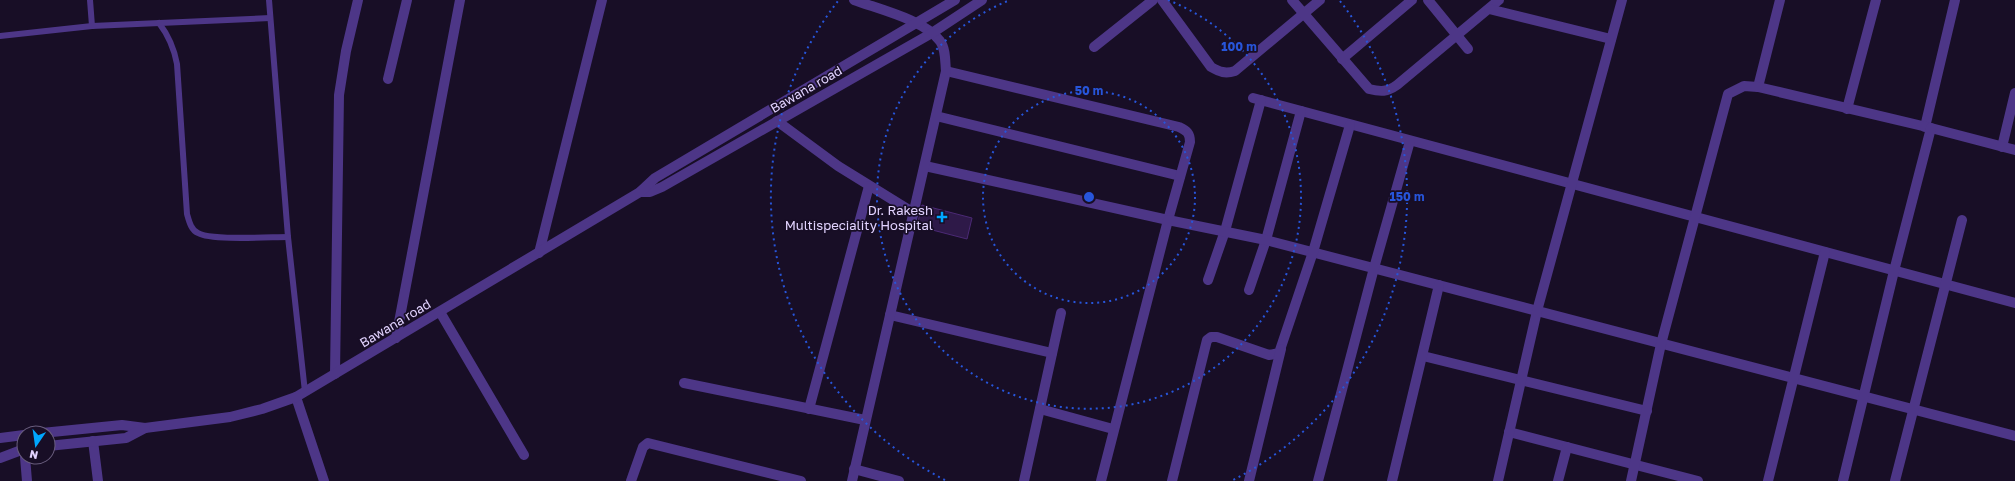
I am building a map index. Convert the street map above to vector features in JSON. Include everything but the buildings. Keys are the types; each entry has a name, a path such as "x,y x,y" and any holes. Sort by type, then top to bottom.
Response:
{"street":[{"path":"335,374 339,95 346,51 358,0"},
{"path":"388,79 407,0"},
{"path":"396,338 460,0"},
{"path":"539,254 602,0"},
{"path":"852,481 946,71 945,53 941,42 932,33 916,23 854,0"},
{"name":"Bawana road","path":"56,432 122,425 145,428 230,417 262,409 296,397 539,254 640,192 655,178 955,0"},
{"name":"Bawana road","path":"640,192 650,192 662,187 932,33 967,4 982,0"},
{"path":"1094,47 1153,0"},
{"path":"1162,0 1211,67 1218,71 1227,73 1234,70 1320,0"},
{"path":"1292,0 1342,59 1369,88 1381,92 1390,90 1398,84 1499,0"},
{"path":"1342,59 1412,0"},
{"path":"1428,0 1468,49"},
{"path":"1498,481 1537,311 1570,184 1622,0"},
{"path":"1758,87 1780,0"},
{"path":"1847,109 1876,0"},
{"path":"1843,481 1928,127 1955,0"},
{"path":"1489,9 1611,39"},
{"path":"946,71 1179,127 1187,131 1190,136 1190,142 1113,429 1101,481"},
{"path":"1631,481 1661,344 1728,94 1744,86 1758,87 1928,127 2015,150"},
{"path":"2002,147 2015,93"},
{"path":"1208,280 1225,231 1257,99 2015,304"},
{"path":"1249,290 1266,240 1301,111"},
{"path":"936,116 1180,176"},
{"path":"778,121 838,166 914,213"},
{"path":"1249,481 1281,348 1313,252 1350,125"},
{"path":"1318,481 1374,268 1410,141"},
{"path":"925,166 1168,220 1266,240 2015,436"},
{"path":"808,409 869,186"},
{"path":"1895,481 1962,220"},
{"path":"1768,481 1825,252"},
{"path":"1392,481 1439,286"},
{"path":"440,312 524,455"},
{"path":"1024,481 1061,314"},
{"path":"890,315 1052,353"},
{"path":"1172,481 1207,340 1211,337 1217,337 1269,355 1279,353 1281,348"},
{"path":"1423,356 1647,411"},
{"path":"684,383 865,420"},
{"path":"296,397 324,481"},
{"path":"1040,409 1113,429"},
{"name":"Bawana road","path":"56,445 126,438 145,428"},
{"path":"1509,432 1698,481"},
{"path":"0,438 16,436"},
{"path":"93,442 98,481"},
{"path":"631,481 643,447 645,443 648,443 801,481"},
{"path":"1558,481 1567,447"},
{"path":"0,458 16,452"},
{"path":"26,465 27,481"},
{"path":"854,469 899,481"}],"lane":[{"path":"90,0 92,26"},
{"path":"269,0 288,236 305,392"},
{"path":"0,36 92,26 270,18"},
{"path":"159,23 169,37 175,50 188,214 191,225 197,233 208,236 229,238 288,236"}],"place":[{"name":"Dr. Rakesh Multispeciality Hospital","path":"942,217"}]}
